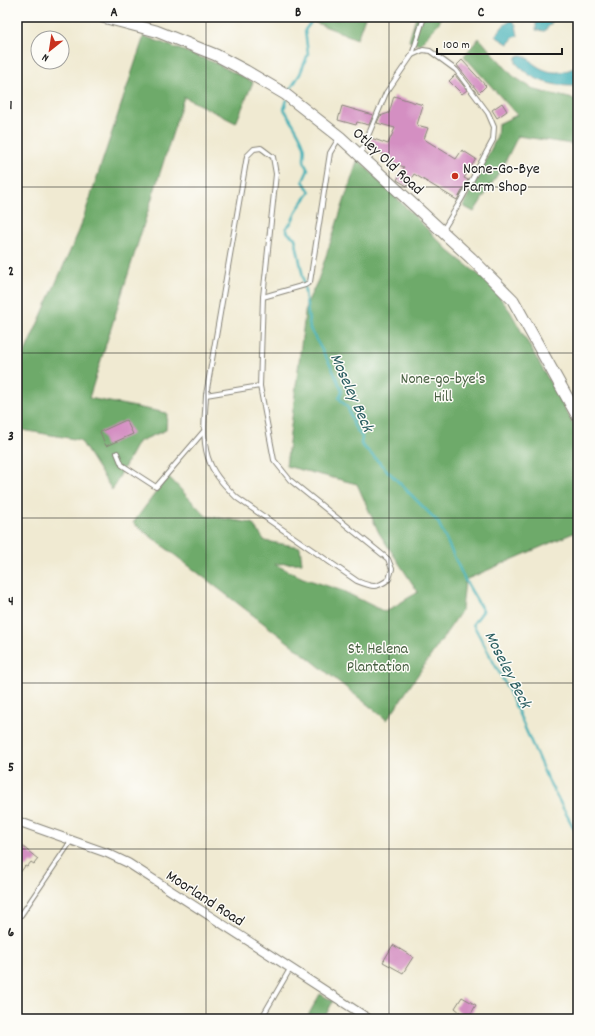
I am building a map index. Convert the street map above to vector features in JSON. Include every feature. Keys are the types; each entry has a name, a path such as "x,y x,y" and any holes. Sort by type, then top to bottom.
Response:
{"street":[{"name":"Otley Old Road","path":"103,17 156,31 216,54 289,97 340,137 471,258 513,300 578,417"},
{"name":"Moorland Road","path":"17,821 107,853 128,863 369,1019"}],"lane":[{"path":"360,155 386,93 412,55 424,17"},
{"path":"412,55 423,50 430,51 456,70 488,113 494,127 490,145 462,200 442,231"},
{"path":"263,297 299,287 310,282 330,153 340,137"},
{"path":"261,148 273,156 276,174 263,297 260,386 274,460 290,480 388,559 392,569 389,579 379,586 370,586 357,581 237,498 224,484 210,464 205,444 206,395 247,156 254,149 261,148"},
{"path":"206,395 260,386"},
{"path":"117,453 122,465 156,487 205,430"},
{"path":"21,915 71,841"},
{"path":"261,1019 290,969"}],"green space":[{"path":"317,17 365,17 357,39 314,22"},
{"path":"416,17 441,17 440,21 420,45 409,41"},
{"path":"144,36 213,62 253,82 236,123 184,97 89,398 167,413 166,430 138,442 112,490 80,440 17,429 17,370 79,231"},
{"path":"479,38 513,76 535,90 578,100 578,145 518,136 503,166 474,212 463,206 497,137 498,124 517,115 464,56"},
{"path":"358,159 450,252 488,282 510,311 578,432 578,531 465,580 462,610 387,720 133,523 168,476 206,516 252,523 265,541 300,547 302,563 274,564 303,578 343,591 385,612 418,592 379,533 357,484 286,466 306,305 318,280"},
{"path":"320,994 333,1001 324,1019 306,1019"}],"water":[{"path":"538,17 556,17 545,31 536,30"},
{"path":"512,20 516,25 518,36 514,37 508,44 495,36 504,25"},
{"path":"521,55 527,57 540,68 550,72 566,71 578,66 578,84 574,86 557,85 535,78 516,63 516,57"}],"building":[{"path":"462,60 486,86 479,93 457,65"},
{"path":"455,75 467,90 462,94 449,81"},
{"path":"394,96 423,105 417,125 428,128 424,139 456,159 462,150 476,159 464,178 468,180 457,200 414,174 407,186 397,180 404,167 388,161 390,157 367,148 371,138 388,144 395,128 377,123 380,116 389,113"},
{"path":"502,103 507,111 497,118 492,110"},
{"path":"342,106 373,115 369,125 357,122 356,125 338,120"},
{"path":"126,420 133,434 106,446 100,432"},
{"path":"22,846 38,859 34,864 31,862 27,867 25,866 17,877 17,853"},
{"path":"393,945 413,957 403,973 383,962"},
{"path":"462,997 476,1005 468,1019 455,1008"}],"waterway":[{"name":"Moseley Beck","path":"288,93 300,74 308,54 305,30 315,17"},
{"name":"Moseley Beck","path":"287,100 284,109 303,142 305,149 304,162 308,170 303,181 310,192 298,208 291,223 286,228 288,233 295,238 303,277 310,329 331,366 342,391 339,398 348,408 354,426 362,437 361,444 438,522 465,580 483,611 473,624 508,689 546,776 578,836"}],"place":[{"name":"None-Go-Bye Farm Shop","path":"455,176"}],"park label":[{"name":"None-go-bye's Hill","path":"443,386"},
{"name":"St. Helena Plantation","path":"378,656"}]}
